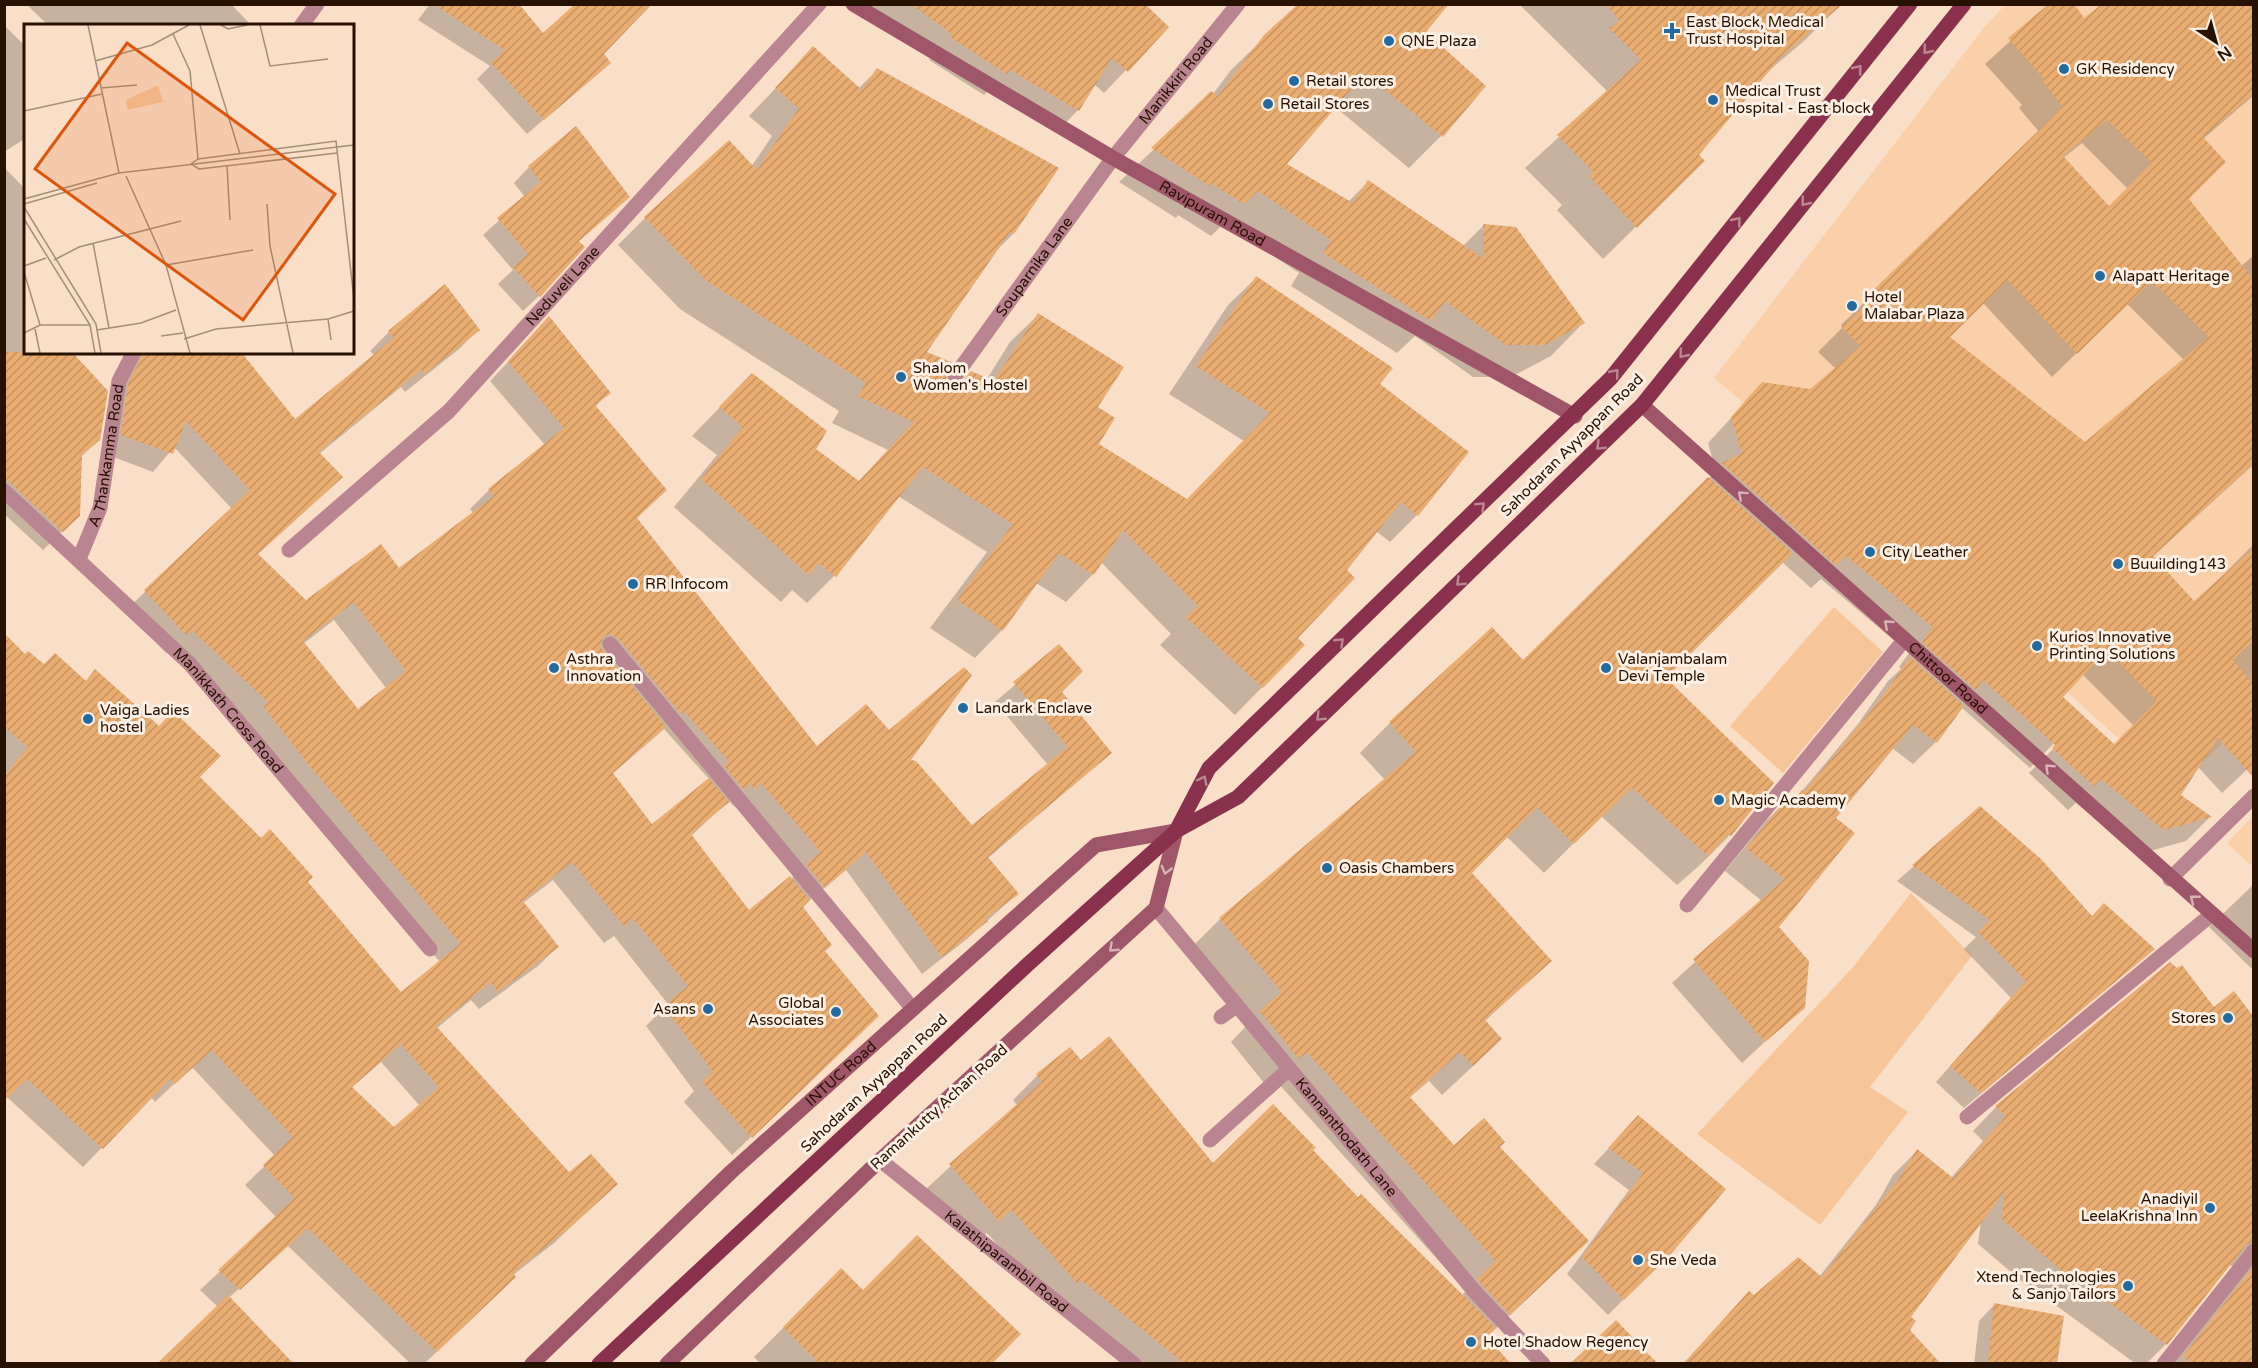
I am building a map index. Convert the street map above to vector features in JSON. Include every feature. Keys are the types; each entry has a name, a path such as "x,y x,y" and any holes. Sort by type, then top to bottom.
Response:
{"main road":[{"name":"Ravipuram Road","path":"853,4 1113,158 1575,416"},
{"name":"Sahodaran Ayyappan Road","path":"1176,831 1209,768 1575,416 1611,378 1910,4"},
{"name":"Sahodaran Ayyappan Road","path":"599,1364 1025,967 1176,831 1238,797 1642,405 1964,4"},
{"name":"Chittoor Road","path":"1642,405 2253,951"},
{"path":"1156,908 1176,831"},
{"name":"INTUC Road","path":"532,1364 731,1172 1096,845 1176,831"},
{"name":"Ramankutty Achan Road","path":"667,1364 880,1160 1156,908"}],"street":[{"path":"302,24 317,4"},
{"name":"Neduveli Lane","path":"289,550 449,411 819,4"},
{"name":"Manikkiri Road","path":"1113,158 1238,4"},
{"name":"Souparnika Lane","path":"955,376 1113,158"},
{"name":"A Thankamma Road","path":"79,559 100,508 119,381 133,354"},
{"name":"Manikkath Cross Road","path":"4,491 190,664 430,949"},
{"path":"1687,905 1905,639"},
{"path":"610,644 913,1009"},
{"path":"2170,879 2253,796"},
{"name":"Kannanthodath Lane","path":"1156,908 1475,1292 1543,1364"},
{"path":"1967,1117 2212,914"},
{"path":"1221,1017 1236,1006"},
{"path":"1210,1140 1290,1069"},
{"name":"Kalathiparambil Road","path":"880,1160 1134,1364"},
{"path":"2164,1364 2253,1251"}],"shaded area":[{"path":"2005,5 2253,5 2253,713 2175,790 1803,452 1714,378 1982,30"},
{"path":"1834,607 1883,652 1783,773 1730,726"},
{"path":"2253,816 2253,867 2227,843"},
{"path":"1911,893 1972,956 1870,1087 1908,1112 1820,1225 1697,1134 1854,966"}],"building":[{"path":"433,4 519,4 543,33 575,4 652,4 604,54 611,63 544,120 491,63 505,50"},
{"path":"911,4 1145,4 1169,27 1128,72 1112,58 1079,111 1010,70 1007,74 950,37 952,34"},
{"path":"1298,4 1449,4 1426,32 1486,86 1443,137 1368,76 1364,80 1361,78 1287,164 1353,203 1368,180 1484,259 1483,224 1516,227 1585,323 1545,345 1506,345 1445,301 1431,321 1323,253 1331,240 1258,191 1244,204 1211,183 1210,186 1151,148 1211,91 1218,96 1264,35"},
{"path":"1606,4 1843,4 1781,57 1699,155 1705,161 1637,228 1589,176 1594,172 1557,135 1641,60 1609,28 1620,21"},
{"path":"2049,4 2074,4 2084,18 2102,4 2253,4 2253,94 2203,137 2226,162 2189,199 2253,279 2253,464 2153,556 2194,601 2253,549 2253,641 2233,660 2253,684 2253,777 2218,738 2181,795 2212,817 2164,830 2101,779 2094,786 2052,748 2055,745 1983,680 1976,690 1922,642 1933,627 1846,556 1836,565 1722,463 1742,453 1731,417 1762,382 1810,389 1861,346 1841,327 1868,304 1864,299 2063,107 2043,82 2045,80 2008,38","holes":["2107,120 2152,163 2109,206 2063,156","2008,280 2077,354 2152,281 2209,337 2085,442 1950,337","2107,650 2157,701 2114,744 2063,697"]},
{"path":"813,46 862,90 877,68 1059,168 1014,234 1010,232 927,352 953,363 945,374 950,384 959,385 971,371 994,381 1038,313 1124,367 1098,407 1115,418 1099,444 1187,499 1270,413 1196,366 1256,276 1393,368 1380,384 1469,452 1418,516 1401,502 1347,570 1355,578 1298,638 1305,645 1263,688 1186,617 1198,606 1123,530 1094,575 1059,553 1003,631 957,600 1013,524 923,467 836,577 819,563 809,575 701,479 743,427 719,407 752,373 827,431 816,449 859,481 914,422 858,396 866,383 707,281 644,217 729,140 757,170 799,108 775,88"},
{"path":"576,126 630,197 579,241 585,247 540,297 513,267 528,254 497,218 541,182 528,166"},
{"path":"445,284 480,330 425,374 421,370 319,452 343,477 258,554 306,600 381,544 399,568 494,496 488,489 564,428 508,361 549,316 611,393 595,405 667,490 637,518 817,746 866,704 889,730 964,667 972,675 911,760 916,761 972,825 1068,747 1013,682 1059,644 1083,671 1062,692 1112,753 988,857 1019,894 986,918 988,921 942,957 866,852 825,888 806,864 821,852 761,783 755,789 750,784 744,790 724,766 729,761 684,711 681,714 618,638 609,634 603,637 600,645 603,650 666,727 613,773 652,824 709,778 729,802 691,834 749,910 790,876 810,900 803,907 832,945 825,951 879,1016 752,1138 702,1082 713,1072 664,1006 688,986 633,918 624,926 572,862 523,901 559,947 498,992 491,982 436,1026 569,1172 591,1154 618,1184 574,1224 513,1273 516,1277 437,1352 308,1228 240,1290 218,1270 295,1198 263,1165 293,1137 212,1050 175,1084 170,1079 103,1149 27,1079 4,1101 4,776 28,747 4,727 4,633 25,654 28,651 44,664 55,653 86,681 95,669 159,726 173,711 221,756 200,777 261,838 270,829 313,877 308,882 401,992 460,944 308,764 263,706 268,702 192,630 186,635 144,590 250,490 186,421 173,454 121,435 128,384 143,354 243,354 295,419 394,338 388,331","holes":["354,602 406,671 358,709 303,641","401,1044 439,1087 394,1127 352,1087"]},
{"path":"4,352 74,354 108,391 100,440 82,455 80,516 63,532 4,477"},
{"path":"1708,477 1793,553 1666,678 1774,783 1731,836 1729,834 1708,856 1632,788 1574,844 1537,807 1472,873 1552,961 1485,1020 1502,1039 1473,1066 1460,1052 1410,1097 1454,1145 1484,1118 1505,1142 1500,1147 1589,1241 1510,1315 1477,1279 1496,1261 1307,1052 1299,1059 1260,1011 1282,992 1219,918 1416,752 1389,722 1492,627 1523,660"},
{"path":"1910,657 1964,706 1937,743 1913,725 1836,818 1855,833 1779,927 1809,961 1805,1008 1765,1042 1693,959 1785,879 1746,848 1789,796 1793,801 1802,790 1804,792 1880,700"},
{"path":"1980,806 2041,859 2092,916 2104,903 2155,949 1981,1093 1950,1066 2026,981 1978,932 1990,920 1912,865"},
{"path":"2170,962 2177,968 2182,965 2214,1007 2234,991 2253,1016 2253,1242 2246,1245 2167,1345 2070,1274 2069,1277 2002,1219 2005,1191 1911,1317 1916,1321 1910,1330 1941,1364 1683,1364 1749,1291 1754,1295 1798,1257 1822,1277 1899,1179 1917,1149 1953,1178 2006,1116 1995,1106"},
{"path":"1109,1036 1213,1163 1273,1104 1316,1148 1313,1150 1358,1197 1361,1194 1496,1328 1487,1337 1511,1364 1185,1364 1081,1280 1077,1283 1012,1210 999,1221 949,1164 1042,1082 1036,1074 1070,1047 1081,1060"},
{"path":"1638,1115 1726,1189 1671,1254 1624,1300 1582,1257 1643,1173 1608,1148"},
{"path":"917,1235 1021,1334 992,1364 820,1364 783,1327 841,1268 863,1290"},
{"path":"2253,1267 2253,1364 2193,1364 2183,1356"},
{"path":"228,1295 294,1364 157,1364"},
{"path":"1994,1303 2064,1316 2057,1364 1988,1364"},
{"path":"1616,1320 1658,1364 1570,1364"}],"place":[{"name":"East Block, Medical Trust Hospital","path":"1672,31"},
{"name":"QNE Plaza","path":"1389,41"},
{"name":"GK Residency","path":"2064,69"},
{"name":"Retail stores","path":"1294,81"},
{"name":"Medical Trust Hospital - East block","path":"1713,100"},
{"name":"Retail Stores","path":"1268,104"},
{"name":"Alapatt Heritage","path":"2100,276"},
{"name":"Hotel Malabar Plaza","path":"1852,306"},
{"name":"Shalom Women's Hostel","path":"901,377"},
{"name":"City Leather","path":"1870,552"},
{"name":"Buuilding143","path":"2118,564"},
{"name":"RR Infocom","path":"633,584"},
{"name":"Kurios Innovative Printing Solutions","path":"2037,646"},
{"name":"Asthra Innovation","path":"554,668"},
{"name":"Valanjambalam Devi Temple","path":"1606,668"},
{"name":"Landark Enclave","path":"963,708"},
{"name":"Vaiga Ladies hostel","path":"88,719"},
{"name":"Magic Academy","path":"1719,800"},
{"name":"Oasis Chambers","path":"1327,868"},
{"name":"Asans","path":"708,1009"},
{"name":"Global Associates","path":"836,1012"},
{"name":"Stores","path":"2228,1018"},
{"name":"Anadiyil LeelaKrishna Inn","path":"2210,1208"},
{"name":"She Veda","path":"1638,1260"},
{"name":"Xtend Technologies & Sanjo Tailors","path":"2128,1286"},
{"name":"Hotel Shadow Regency","path":"1471,1342"}]}
